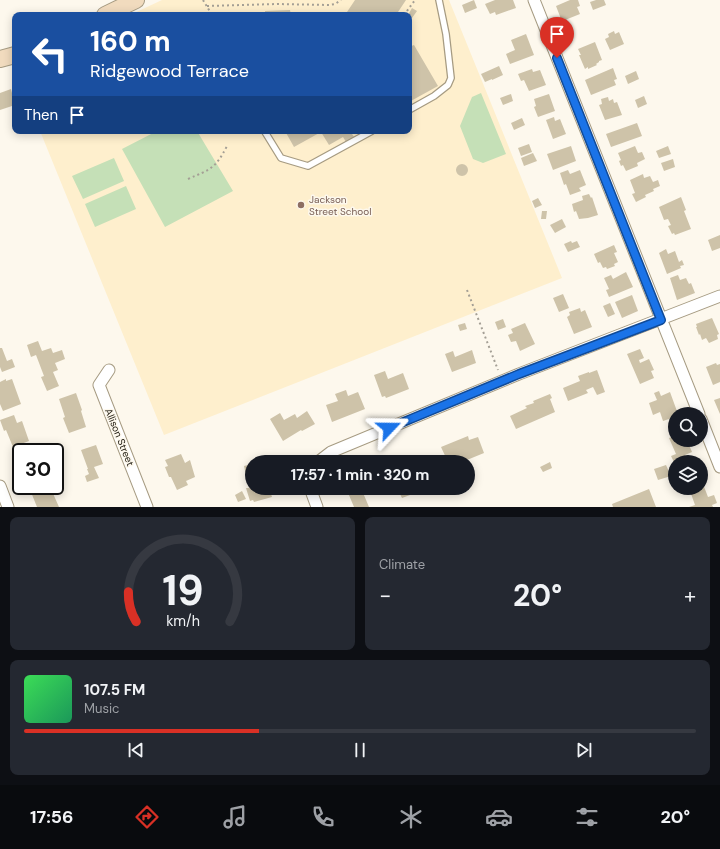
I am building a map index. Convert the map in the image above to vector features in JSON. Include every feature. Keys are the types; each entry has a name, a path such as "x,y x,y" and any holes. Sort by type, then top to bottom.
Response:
{"street":[{"path":"111,12 136,0"},
{"path":"534,0 696,407"},
{"path":"0,59 12,56"},
{"path":"327,455 331,452 502,381 720,296"},
{"name":"Allison Street","path":"109,370 99,385 147,507"},
{"path":"708,437 720,467"},
{"path":"0,486 8,507"},
{"path":"313,495 317,507"}],"lane":[{"path":"412,108 434,96 448,85 451,78 440,0"},
{"path":"266,134 281,158 308,166 367,134"}],"path":[{"path":"203,0 210,12"},
{"path":"276,0 277,4"},
{"path":"333,0 335,4"},
{"path":"207,6 335,4 341,0"},
{"path":"406,12 415,0"},
{"path":"188,179 213,168 220,160 227,146"},
{"path":"467,290 502,381"}],"shaded area":[{"name":"Jackson Street School","path":"162,0 449,0 562,278 164,435 41,134 412,134 412,12 136,12"}],"green space":[{"path":"481,93 506,154 483,163 473,159 460,126 472,97"},
{"path":"151,134 199,134 233,191 165,227 122,149"},
{"path":"114,158 124,181 83,199 72,176"},
{"path":"126,186 136,209 95,227 85,204"}],"building":[{"path":"355,0 406,0 398,12 347,12"},
{"path":"474,0 477,8 465,13 462,5"},
{"path":"495,0 513,0 516,8 496,15 495,12 490,14 485,4"},
{"path":"570,0 578,0 580,6 577,7 580,14 565,20 564,18 561,19 556,6"},
{"path":"604,0 606,5 593,10 590,2"},
{"path":"412,8 417,11 412,18 412,12 410,12"},
{"path":"290,10 290,12 265,12"},
{"path":"614,31 615,34 619,32 624,44 610,50 605,39 609,37 608,34"},
{"path":"526,34 534,55 510,64 506,54 515,50 511,40"},
{"path":"595,42 602,60 596,64 597,65 585,69 578,49"},
{"path":"414,45 438,86 412,100 412,46"},
{"path":"499,66 503,75 485,82 481,74"},
{"path":"613,68 617,79 614,80 616,85 591,95 585,80"},
{"path":"532,69 533,72 540,70 546,85 529,91 524,80 521,81 518,74"},
{"path":"636,71 639,79 628,84 625,76"},
{"path":"11,89 12,106 0,110 0,93"},
{"path":"511,94 513,101 503,105 500,98"},
{"path":"549,94 555,111 538,117 534,107 536,106 534,99"},
{"path":"644,96 647,104 638,108 635,100"},
{"path":"608,97 609,101 613,99 614,103 617,102 622,115 605,120 599,105 602,104 601,99"},
{"path":"554,117 555,121 560,119 566,134 553,139 546,120"},
{"path":"522,118 525,125 514,130 511,123"},
{"path":"637,123 642,136 611,147 606,134"},
{"path":"287,134 317,134 294,147"},
{"path":"322,134 352,134 354,137 346,142 343,137 329,145"},
{"path":"529,144 532,152 521,156 518,148"},
{"path":"571,146 576,161 553,170 547,154"},
{"path":"635,146 638,153 642,152 645,159 637,163 638,166 626,171 623,165 621,166 619,161 621,160 618,153"},
{"path":"668,146 671,154 659,158 656,151"},
{"path":"533,153 537,161 524,166 521,158"},
{"path":"673,159 675,167 664,171 661,163"},
{"path":"462,164 466,166 468,170 466,174 462,176 458,174 456,170 458,166"},
{"path":"568,170 570,174 580,170 586,185 579,188 581,191 570,195 566,184 564,185 560,173"},
{"path":"643,174 644,178 650,176 653,182 658,180 660,186 653,189 654,191 645,195 646,197 636,202 632,194 635,193 630,180"},
{"path":"589,194 591,198 592,197 598,215 579,219 576,211 574,212 572,204 583,200 582,196"},
{"path":"681,197 686,210 684,211 691,229 675,235 674,233 672,234 668,226 671,225 668,219 664,220 659,207"},
{"path":"538,198 542,205 535,208 532,201"},
{"path":"542,211 547,211 546,219 541,219"},
{"path":"562,219 566,227 555,233 550,225"},
{"path":"720,235 720,248 712,251 708,240"},
{"path":"571,241 572,243 577,241 580,247 568,252 564,244"},
{"path":"614,245 617,252 614,253 618,262 614,264 615,266 607,269 606,267 603,268 600,262 598,263 594,254"},
{"path":"666,249 668,254 675,251 679,262 682,260 684,265 680,266 681,268 667,274 659,253"},
{"path":"626,272 633,287 609,297 606,290 609,289 604,278 611,275 613,279"},
{"path":"678,275 680,280 686,278 689,284 691,283 695,293 677,300 670,278"},
{"path":"563,294 569,308 559,312 553,298"},
{"path":"632,295 638,311 622,318 615,302"},
{"path":"610,303 615,314 608,317 603,306"},
{"path":"580,308 581,312 585,310 592,327 574,334 567,317 570,315 569,312"},
{"path":"712,318 719,334 717,335 718,339 709,343 706,338 702,340 696,324"},
{"path":"503,319 506,327 498,330 495,322"},
{"path":"465,323 467,329 460,331 458,325"},
{"path":"525,323 535,344 520,351 516,341 511,342 508,335 513,333 511,329"},
{"path":"38,341 42,351 51,348 53,353 62,350 65,359 55,363 58,370 53,372 59,386 47,391 41,377 44,376 36,355 31,357 27,345"},
{"path":"0,348 2,348 7,361 12,359 15,367 2,372 0,367"},
{"path":"640,349 644,358 639,360 640,363 649,359 654,370 651,371 654,378 640,384 627,354"},
{"path":"472,350 476,363 452,372 445,354 453,351 455,357"},
{"path":"716,363 717,365 720,364 720,382 713,385 706,367"},
{"path":"597,370 605,392 597,395 593,387 586,390 588,393 568,401 563,388 580,381 578,376"},
{"path":"385,371 388,379 403,373 409,389 386,398 385,396 382,397 374,375"},
{"path":"6,379 6,381 12,379 21,404 3,411 0,404 0,382"},
{"path":"346,390 348,396 358,392 365,409 332,422 326,405 338,401 335,394"},
{"path":"659,391 661,396 670,392 675,407 668,407 668,419 663,421 660,412 653,415 649,403 657,400 654,393"},
{"path":"76,393 86,427 69,433 63,418 65,417 59,399"},
{"path":"550,394 552,398 550,399 555,412 516,429 510,416 527,408 525,406 534,403 533,401"},
{"path":"720,398 720,414 714,400"},
{"path":"307,411 315,424 302,431 301,430 283,441 270,419 280,413 284,420 295,414 297,418"},
{"path":"14,415 17,423 22,421 29,441 24,443 12,443 12,445 6,430 4,431 0,420"},
{"path":"468,436 469,440 478,437 484,453 475,457 475,455 445,455 441,447"},
{"path":"96,445 103,464 94,467 99,478 87,482 85,476 89,474 81,450"},
{"path":"673,447 690,447 692,452 685,455 674,455 676,454"},
{"path":"181,454 185,463 190,460 195,477 186,481 188,485 177,490 165,467 168,466 165,460"},
{"path":"550,462 552,468 543,472 540,467"},
{"path":"666,465 668,469 668,477 658,480 654,469"},
{"path":"649,489 656,507 613,507 612,504"},
{"path":"242,491 246,499 238,502 235,495"},
{"path":"32,495 54,495 59,507 37,507"},
{"path":"248,495 271,495 272,497 254,502 253,500 250,501"},
{"path":"349,495 364,495 369,507 354,507"},
{"path":"400,495 410,495 402,498"},
{"path":"691,495 707,495 708,497 714,495 717,503 712,505 713,507 689,507 695,505"}],"place":[{"name":"Jackson Street School","path":"301,205"}],"route":[{"path":"389,428 519,374 661,320 557,58"}]}
